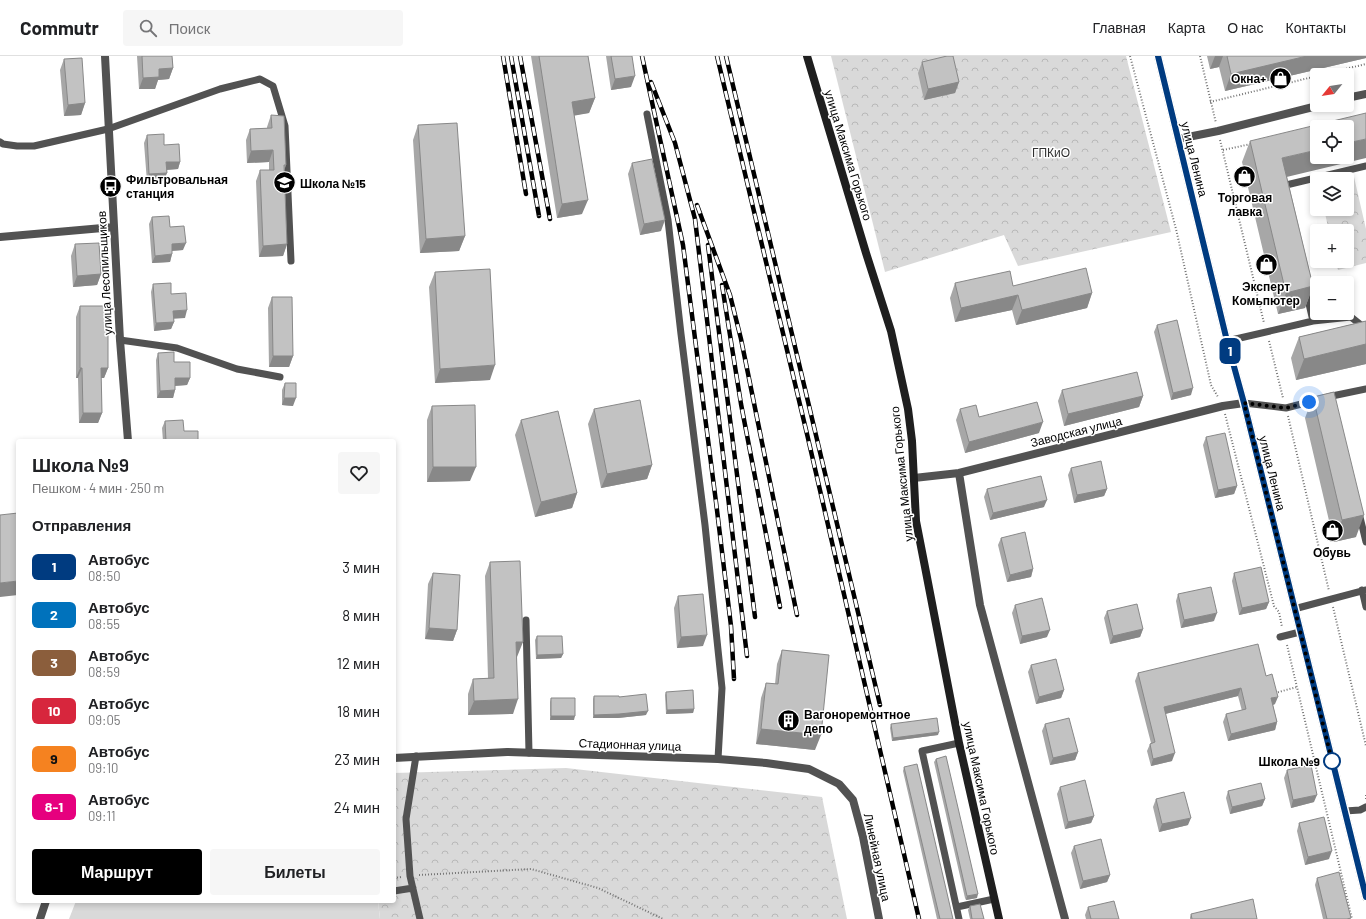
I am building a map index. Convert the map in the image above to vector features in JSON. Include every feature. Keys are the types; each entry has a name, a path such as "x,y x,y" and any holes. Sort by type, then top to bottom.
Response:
{"street":[{"name":"улица Лесопильщиков","path":"105,56 120,340 128,439"},
{"name":"улица Максима Горького","path":"807,56 891,331 908,409 916,521 959,743 999,919"},
{"name":"улица Ленина","path":"1158,56 1227,341 1244,403 1366,896"},
{"path":"1354,97 1366,94"},
{"path":"1178,139 1218,131 1310,108"},
{"path":"0,237 114,227"},
{"name":"Заводская улица","path":"914,478 959,473 1223,406 1244,403"},
{"path":"959,473 980,605 1066,919"},
{"name":"Стадионная улица","path":"396,758 507,752 718,759 766,763 810,769 839,784 853,800"},
{"name":"Линейная улица","path":"853,800 863,837 879,919"},
{"path":"40,919 45,903"}],"lane":[{"path":"0,142 3,144 17,146 34,146 108,129 226,88 260,79 273,86 285,126 291,261"},
{"path":"647,114 668,220 705,525 722,688 718,759"},
{"path":"1284,193 1282,186 1366,166"},
{"path":"1305,283 1313,321"},
{"path":"1227,341 1313,321 1351,317 1366,329"},
{"path":"120,340 178,348 237,369 280,377"},
{"path":"1244,403 1286,408 1366,389"},
{"path":"1332,396 1334,403"},
{"path":"1357,503 1366,542"},
{"path":"1294,609 1364,590 1366,607"},
{"path":"526,620 529,753"},
{"path":"1282,636 1300,632"},
{"path":"959,743 922,751 959,919"},
{"path":"416,756 406,820 410,876 420,919"},
{"path":"1345,811 1360,810 1366,807"},
{"path":"396,891 413,888"},
{"path":"957,907 994,899"}],"path":[{"path":"1130,56 1176,229 1211,385 1223,406 1274,606 1279,612 1282,636 1297,687 1352,919"},
{"path":"1349,68 1366,64"},
{"path":"1210,102 1310,77"},
{"path":"1223,150 1252,143"},
{"path":"1272,693 1297,687"},
{"path":"396,878 531,869 598,888 663,919"}],"green space":[{"name":"ГПКиО","path":"831,56 1126,56 1171,232 1018,266 1004,235 885,272"},
{"path":"1354,177 1366,229 1366,263 1354,266 1354,224 1327,224 1326,216 1354,216"},
{"path":"566,768 822,797 847,919 380,919 378,903 396,903 396,773"},
{"path":"75,903 378,903 380,919 69,919"}],"building":[{"path":"142,56 172,56 173,68 159,69 159,77 143,78"},
{"path":"539,56 588,56 595,98 572,102 588,200 562,204"},
{"path":"611,56 632,56 635,76 615,79"},
{"path":"953,56 959,82 928,89 922,62"},
{"path":"1227,56 1307,56 1231,74"},
{"path":"82,58 85,103 68,105 64,59"},
{"path":"1366,113 1366,139 1354,142 1354,120 1337,120"},
{"path":"271,115 284,116 287,244 263,246 260,170 274,170 273,150 251,151 250,129 272,128"},
{"path":"457,123 465,236 426,239 418,125"},
{"path":"1310,127 1310,152 1282,158 1311,276 1310,287 1286,293 1250,141"},
{"path":"164,134 164,145 179,144 180,162 166,162 167,173 149,174 147,135"},
{"path":"652,159 665,220 644,224 632,163"},
{"path":"169,216 170,227 184,226 186,243 172,244 172,254 155,256 152,217"},
{"path":"99,243 101,274 77,276 75,244"},
{"path":"1086,268 1092,293 1022,310 1018,295 961,308 955,283 1010,271 1013,286"},
{"path":"490,269 495,365 440,369 435,272"},
{"path":"171,283 171,294 186,293 187,310 173,311 174,322 156,323 153,284"},
{"path":"272,297 292,297 293,356 273,356"},
{"path":"80,306 108,306 108,368 101,368 102,413 83,413 82,368 80,368"},
{"path":"1177,320 1193,388 1173,393 1157,325"},
{"path":"1366,321 1366,344 1304,359 1299,337"},
{"path":"174,352 174,362 190,362 190,378 175,378 175,390 160,391 158,353"},
{"path":"1137,372 1143,396 1068,414 1062,390"},
{"path":"285,383 296,383 296,398 284,398"},
{"path":"1334,392 1364,515 1342,520 1313,397"},
{"path":"640,400 652,465 607,474 594,409"},
{"path":"1037,402 1043,422 969,442 960,409 976,405 979,417"},
{"path":"475,405 476,467 433,467 432,406"},
{"path":"558,411 577,493 541,502 521,420"},
{"path":"183,420 184,431 198,431 198,439 166,439 165,421"},
{"path":"1225,433 1237,486 1218,490 1206,437"},
{"path":"1101,461 1107,489 1077,495 1071,468"},
{"path":"1041,476 1047,500 993,513 987,489"},
{"path":"16,513 16,581 0,583 0,515"},
{"path":"1025,532 1033,569 1010,575 1001,538"},
{"path":"520,561 523,642 516,642 518,699 474,701 473,679 494,678 490,562"},
{"path":"1261,567 1269,602 1242,608 1234,573"},
{"path":"433,573 460,575 457,630 429,628"},
{"path":"1211,587 1217,613 1184,620 1178,594"},
{"path":"703,594 707,635 681,637 678,596"},
{"path":"1042,598 1050,630 1022,636 1015,605"},
{"path":"1137,604 1143,629 1113,636 1107,611"},
{"path":"537,636 562,636 563,654 537,655"},
{"path":"1258,644 1266,676 1272,674 1278,697 1271,698 1277,722 1231,734 1226,714 1246,709 1241,688 1164,707 1175,753 1153,759 1150,744 1155,742 1138,673"},
{"name":"Вагоноремонтное депо","path":"782,650 829,655 821,735 761,729 766,683 778,684"},
{"path":"1056,659 1064,690 1039,697 1031,665"},
{"path":"693,690 694,709 667,710 666,692"},
{"path":"646,694 648,711 594,715 594,696 619,697"},
{"path":"551,698 575,698 575,716 551,716"},
{"path":"937,718 939,732 893,738 891,724"},
{"path":"1069,718 1078,752 1053,758 1045,724"},
{"path":"946,756 978,894 967,896 936,759"},
{"path":"917,764 953,919 940,919 904,767"},
{"path":"1311,765 1317,795 1293,800 1287,770"},
{"path":"1085,780 1094,816 1068,822 1060,787"},
{"path":"1261,783 1265,799 1232,807 1228,791"},
{"path":"1184,792 1191,818 1162,824 1156,799"},
{"path":"1324,817 1332,851 1308,857 1299,823"},
{"path":"1101,839 1110,875 1083,881 1074,846"},
{"path":"1339,872 1351,918 1327,919 1317,878"},
{"path":"1253,899 1257,919 1192,919 1191,914"},
{"path":"1114,901 1119,919 1091,919 1088,907"},
{"path":"980,904 984,919 972,919 970,906"}],"railway":[{"path":"503,56 526,194"},
{"path":"511,56 539,216"},
{"path":"520,56 550,219"},
{"path":"642,56 683,245 731,626 734,679"},
{"path":"717,56 807,434 919,919"},
{"path":"726,56 880,705"},
{"path":"651,82 675,143 695,219 747,656"},
{"path":"697,205 730,295 741,339 797,615"},
{"path":"708,245 755,617"},
{"path":"722,285 741,404 780,607"}],"bus line":[{"name":"1","path":"1158,56 1227,341 1244,403 1366,897"}],"place":[{"name":"Окна+","path":"1281,78"},
{"name":"Торговая лавка","path":"1245,176"},
{"name":"Школа №15","path":"285,183"},
{"name":"Фильтровальная станция","path":"111,186"},
{"name":"Эксперт Комьпютер","path":"1266,265"},
{"name":"Обувь","path":"1332,531"},
{"name":"Вагоноремонтное депо","path":"788,721"},
{"name":"Школа №9","path":"1332,761"}],"route":[{"path":"1309,402 1286,408 1244,403 1332,761"}]}
